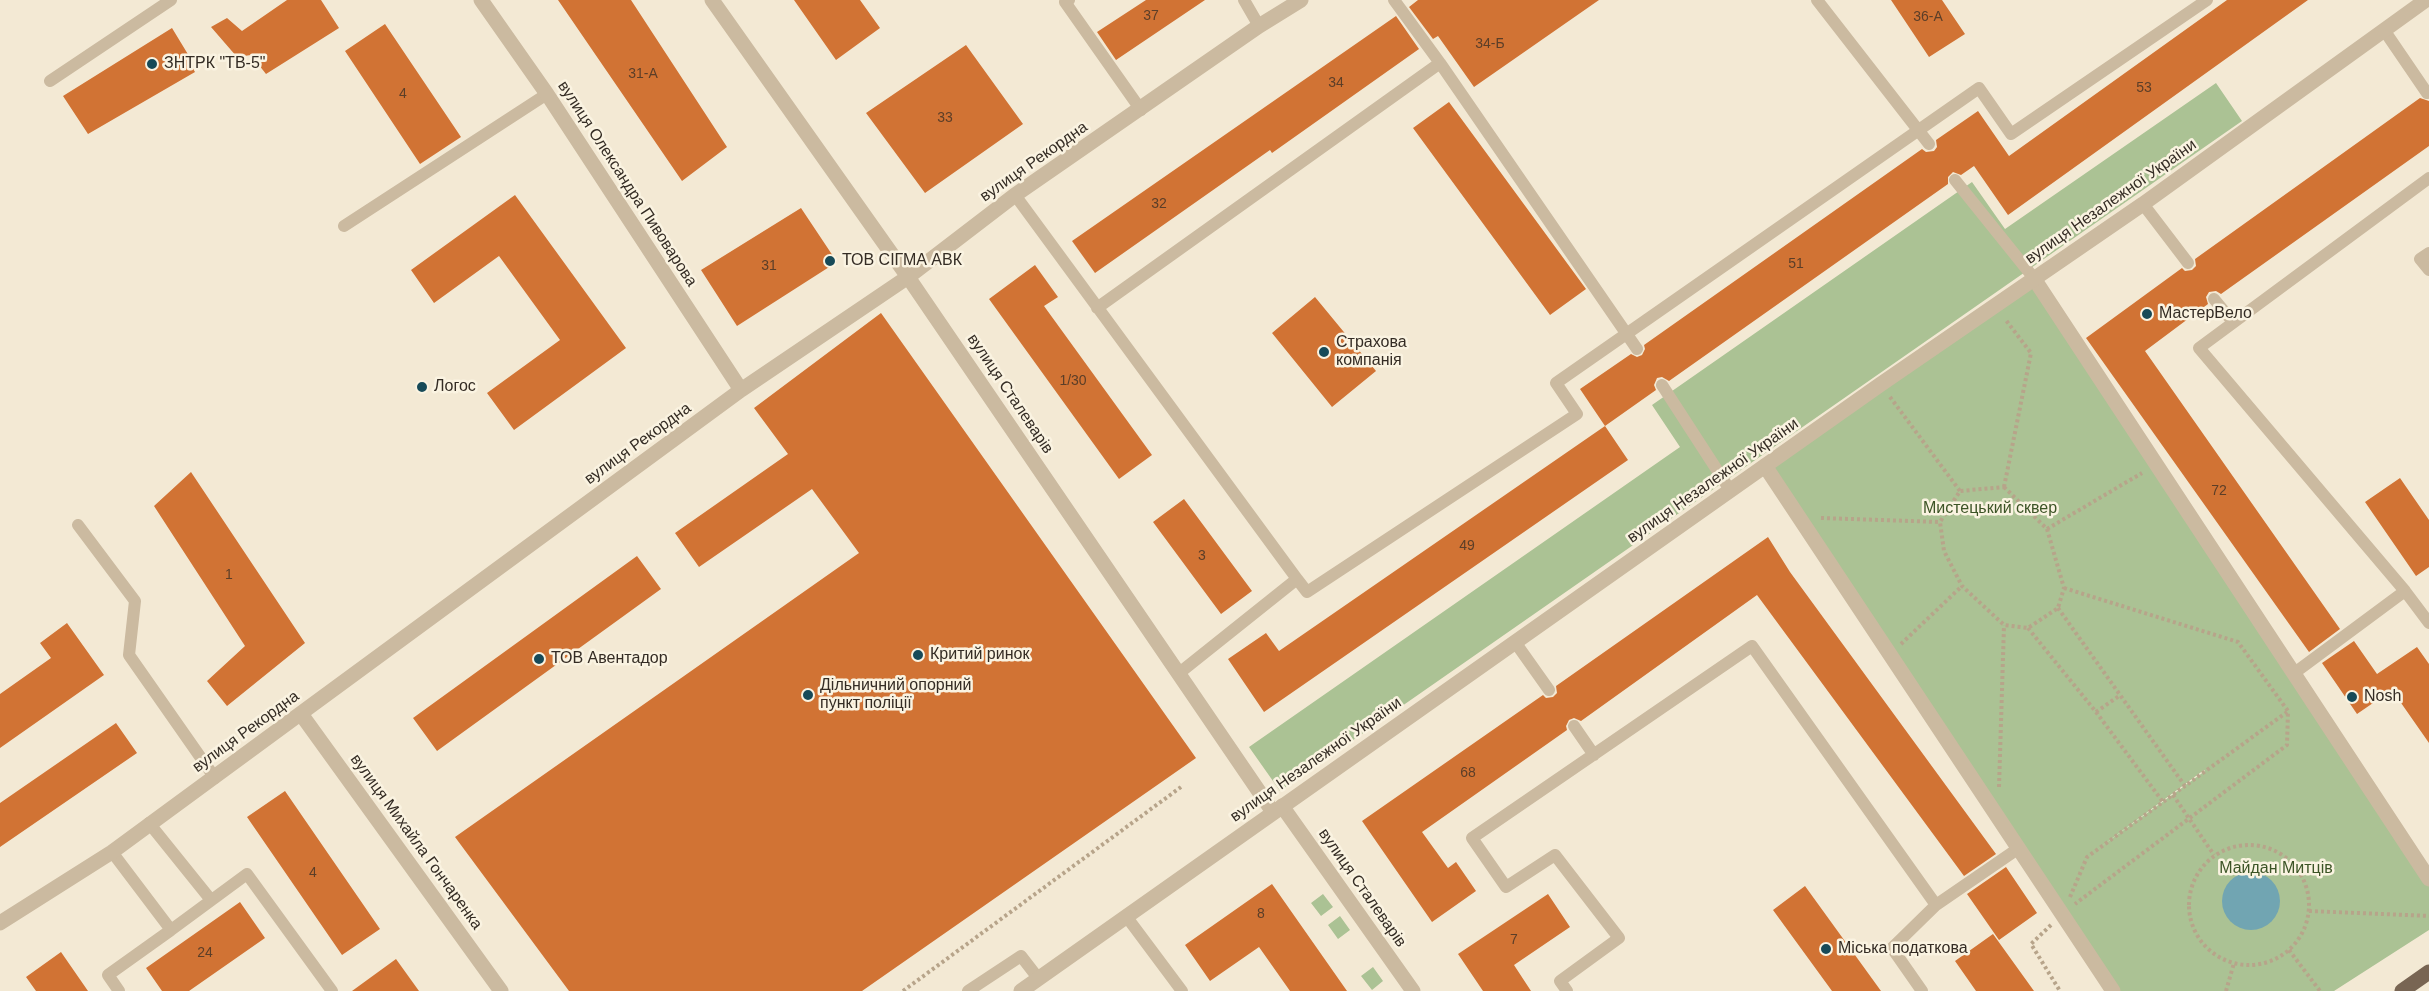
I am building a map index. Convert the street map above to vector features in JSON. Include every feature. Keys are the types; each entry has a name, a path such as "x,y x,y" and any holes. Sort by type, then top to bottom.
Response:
{"main road":[{"path":"2402,991 2429,972"}],"street":[{"name":"вулиця Олександра Пивоварова","path":"481,0 547,94 741,390"},
{"name":"вулиця Сталеварів","path":"712,0 908,277 1178,674 1413,991"},
{"name":"вулиця Рекордна","path":"0,923 112,852 741,390 908,277 1015,195 1141,110 1259,26 1301,0"},
{"name":"вулиця Незалежної України","path":"1021,991 2033,277 2143,204 2420,2"},
{"path":"2033,277 2429,879"},
{"path":"1765,466 2113,991"},
{"name":"вулиця Михайла Гончаренка","path":"301,714 501,991"}],"lane":[{"path":"50,81 171,0"},
{"path":"1069,0 1065,2 1141,110"},
{"path":"1244,0 1259,26"},
{"path":"1394,0 1637,349"},
{"path":"1817,0 1929,144"},
{"path":"1015,195 1307,592 1577,414 1556,382 1979,88 2011,134 2207,0"},
{"path":"2384,30 2427,93"},
{"path":"1097,308 1440,63"},
{"path":"344,226 547,94"},
{"path":"2429,178 2199,348 2429,622"},
{"path":"1955,180 2033,277"},
{"path":"2143,204 2188,264"},
{"path":"2429,253 2420,259 2429,270"},
{"path":"2214,299 2234,322"},
{"path":"1662,385 1730,490"},
{"path":"78,525 135,601 129,655 214,778"},
{"path":"1178,674 1297,579"},
{"path":"2293,674 2405,591"},
{"path":"1515,642 1549,690"},
{"path":"1567,991 1560,981 1619,938 1555,855 1506,887 1472,838 1752,646 1936,905"},
{"path":"1574,726 1594,755"},
{"path":"149,823 212,900"},
{"path":"1922,991 1892,948 1936,905 2019,848"},
{"path":"112,852 171,930"},
{"path":"119,991 108,975 248,874 332,991"},
{"path":"1126,916 1182,991"},
{"path":"968,991 1022,956 1038,978"}],"path":[{"path":"1995,306 2031,353 2004,487"},
{"path":"1881,384 1960,491"},
{"path":"2048,529 2156,465"},
{"path":"2004,487 2048,529 2064,588 2058,608 2028,628 2004,625 1962,586 1944,551 1940,522 1960,491 2004,487"},
{"path":"1799,518 1940,522"},
{"path":"1890,655 1962,586"},
{"path":"2060,991 2031,944 2062,914 2287,745 2288,711 2238,642 2064,588"},
{"path":"2058,608 2185,786"},
{"path":"1998,818 2004,625"},
{"path":"2028,628 2096,712 2163,802"},
{"path":"2096,712 2119,696"},
{"path":"2062,914 2087,857 2288,711"},
{"path":"903,991 1181,787"},
{"path":"2173,795 2214,855"},
{"path":"2244,844 2263,846 2280,853 2295,865 2305,881 2309,911 2301,935 2289,950 2273,960 2253,965 2234,963 2216,956 2202,942 2192,925 2190,916 2191,887 2200,869 2214,855 2244,844"},
{"path":"2309,911 2429,916"},
{"path":"2289,950 2320,991"},
{"path":"2226,991 2234,963"}],"green space":[{"path":"2216,83 2242,121 1280,791 1249,747 1680,447 1652,405 1972,182 2005,229"},
{"name":"Мистецький сквер","path":"2033,277 2429,879 2429,930 2334,991 2113,991 1765,466","holes":["2204,770 2205,771 2095,851"]},
{"path":"1323,894 1333,907 1321,916 1311,903"},
{"path":"1340,916 1350,930 1338,939 1328,925"},
{"path":"1373,967 1383,981 1372,990 1361,976"}],"water":[{"path":"2251,872 2262,874 2275,885 2280,901 2278,912 2267,925 2251,930 2240,928 2227,917 2222,901 2224,890 2235,877"}],"building":[{"path":"287,0 321,0 339,28 266,74 251,55 237,57 211,27 227,18 242,31"},
{"path":"558,0 631,0 727,147 682,181"},
{"path":"794,0 860,0 880,28 836,60"},
{"path":"1146,0 1205,0 1116,60 1097,32"},
{"path":"1418,0 1599,0 1474,87 1438,36 1433,39 1409,7"},
{"path":"1891,0 1942,0 1965,34 1929,57"},
{"path":"2227,0 2308,0 2008,215 1974,166 1961,175 1953,172 1948,177 1948,184 1669,381 1662,377 1657,378 1654,385 1656,390 1605,426 1580,389 1631,354 1637,357 1642,355 1644,345 1922,149 1926,152 1934,151 1937,147 1936,140 1978,111 2009,156"},
{"path":"1396,16 1419,49 1272,153 1270,150 1095,273 1072,241"},
{"path":"385,24 461,137 420,164 345,51"},
{"path":"172,28 189,56 186,57 195,72 88,134 63,96"},
{"path":"966,45 1023,124 925,193 866,113"},
{"path":"2420,98 2429,101 2429,146 2221,294 2216,291 2209,292 2206,297 2208,304 2145,351 2340,629 2309,652 2086,338 2182,268 2185,271 2192,270 2196,266 2195,259"},
{"path":"1449,102 1586,289 1550,315 1413,128"},
{"name":"Логос","path":"515,195 626,348 514,430 487,393 560,340 499,256 434,303 411,270"},
{"path":"801,208 837,262 737,326 701,270"},
{"path":"1035,265 1058,297 1044,306 1152,455 1119,479 989,299"},
{"name":"Страхова компанія","path":"1315,297 1376,371 1332,407 1272,333"},
{"name":"Критий ринок","path":"881,313 1196,758 862,991 569,991 455,837 859,553 812,489 699,567 675,533 788,454 754,408"},
{"path":"1605,426 1628,460 1264,712 1228,659 1266,633 1279,651"},
{"path":"191,472 305,643 227,706 207,681 245,646 154,506"},
{"path":"2400,478 2429,520 2429,567 2416,576 2365,502"},
{"path":"1184,499 1252,591 1221,614 1153,522"},
{"path":"1768,537 1790,572 1996,854 1964,876 1757,595 1581,721 1574,718 1569,720 1567,730 1422,832 1448,868 1456,862 1476,891 1432,922 1362,821 1543,695 1546,698 1553,697 1557,693 1556,686"},
{"path":"637,556 661,589 437,751 413,718"},
{"path":"67,623 104,675 0,748 0,694 51,658 40,643"},
{"path":"2354,641 2377,674 2417,647 2429,664 2429,743 2392,690 2357,714 2322,663"},
{"path":"116,723 137,753 0,847 0,803"},
{"path":"285,791 380,929 342,955 247,817"},
{"path":"2006,867 2037,913 1999,940 1967,894"},
{"path":"1272,884 1347,991 1290,991 1259,947 1210,981 1185,945"},
{"name":"Міська податкова","path":"1805,886 1881,991 1832,991 1773,910"},
{"path":"1548,894 1570,927 1514,965 1531,991 1483,991 1458,954"},
{"path":"240,902 265,938 189,991 162,991 146,968"},
{"path":"1993,934 2034,991 1976,991 1955,961"},
{"path":"61,952 88,991 36,991 26,977"},
{"path":"396,959 419,991 352,991"}],"place":[{"name":"ЗНТРК \"ТВ-5\"","path":"152,64"},
{"name":"ТОВ СІГМА АВК","path":"830,261"},
{"name":"МастерВело","path":"2147,314"},
{"name":"Страхова компанія","path":"1324,352"},
{"name":"Логос","path":"422,387"},
{"name":"Критий ринок","path":"918,655"},
{"name":"ТОВ Авентадор","path":"539,659"},
{"name":"Дільничний опорний пункт поліції","path":"808,695"},
{"name":"Nosh","path":"2352,697"},
{"name":"Міська податкова","path":"1826,949"}],"park label":[{"name":"Майдан Митців","path":"2276,869"}]}
